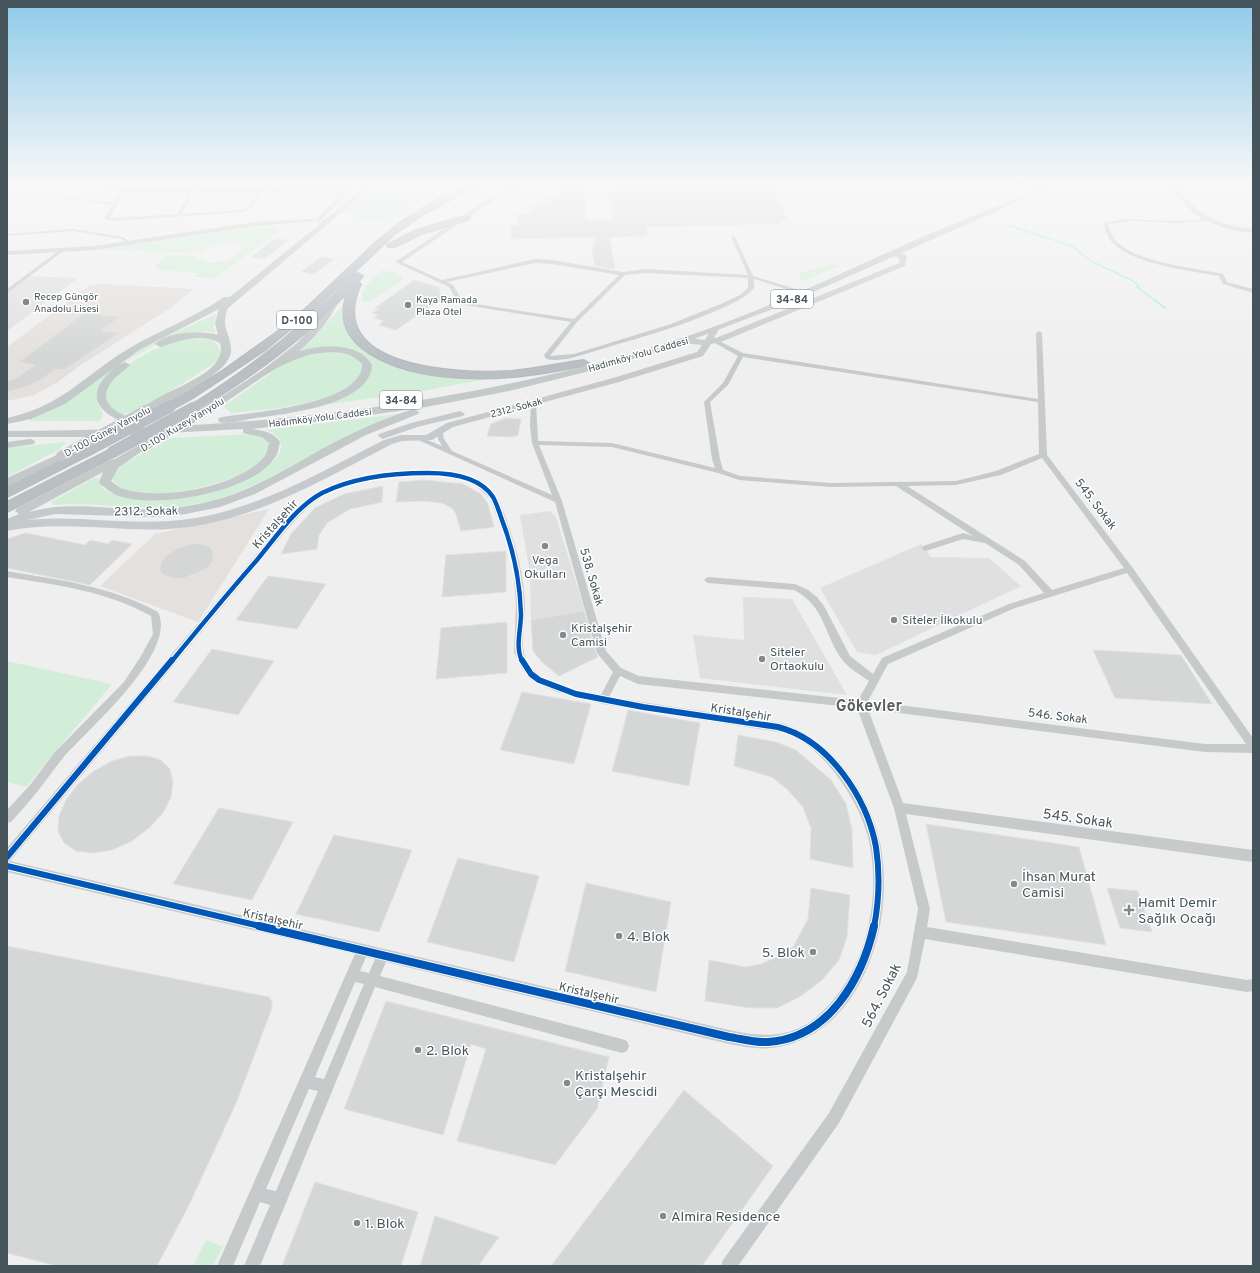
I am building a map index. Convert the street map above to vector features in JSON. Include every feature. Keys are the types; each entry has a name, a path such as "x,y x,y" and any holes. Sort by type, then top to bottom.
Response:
{"highway":[{"path":"206,377 271,331 373,241"},
{"name":"D-100","path":"8,485 84,453 171,406 226,373 270,341 310,309 381,241"},
{"name":"D-100","path":"7,508 195,407 272,356 334,301 365,269 396,241"},
{"path":"391,245 399,241"},
{"path":"365,269 347,306 348,324 357,337 374,352 398,362 434,371 482,375 526,372 584,363"}],"main road":[{"path":"225,342 220,323 220,316 230,301 253,282 294,241"},
{"name":"Hadımköy Yolu Caddesi","path":"215,421 308,413 416,398 516,379 584,363 687,333 796,290 909,241"},
{"name":"Hadımköy Yolu Caddesi","path":"188,430 250,426 344,415 430,402 513,386 591,368 715,330 785,302 922,241"},
{"path":"7,421 32,416 59,405 121,357 210,311 253,282"},
{"name":"D-100 Kuzey Yanyolu","path":"7,520 143,447 266,372 314,332 330,312 334,301"},
{"path":"152,425 127,422 119,419 108,411 104,405 103,393 109,379 124,365 142,353 175,339 200,334 215,336 225,342"},
{"name":"D-100 Güney Yanyolu","path":"8,485 206,377 224,360 227,355 225,342"},
{"path":"215,421 290,408 333,398 360,384 367,376 365,361 346,350 323,350 290,357 266,372"},
{"path":"7,524 23,516 52,510 78,509 159,513 196,509 217,504 264,487 372,427 416,411 497,392 513,386"},
{"name":"34-84","path":"152,425 215,421"},
{"path":"7,427 152,425"},
{"path":"143,447 109,470 105,482 107,487 116,491 141,496 180,495 206,490 225,485 252,472 269,460 275,448 274,442 270,437 260,433 244,431 206,432 188,430"},
{"name":"34-84","path":"88,434 188,430"},
{"path":"7,434 88,434"},
{"path":"7,445 88,434"}],"street":[{"path":"8,254 63,250 141,241"},
{"path":"427,241 398,262 444,281 452,286 461,303 575,321"},
{"path":"623,274 575,321 551,349 547,355 548,358 555,359 585,352 676,326 723,306 742,296 751,288 751,277 735,241"},
{"path":"1115,241 1122,248 1136,255 1221,275 1225,283 1253,291"},
{"path":"7,291 63,250"},
{"name":"2312. Sokak","path":"324,473 368,443 390,432 416,424 628,371 692,352 707,342 902,264 904,258 895,253"},
{"path":"444,281 535,262 552,262 623,274 646,271 751,277 796,290"},
{"name":"2312. Sokak","path":"7,527 36,522 153,526 193,522 257,504 286,493 388,442 401,438 428,438 450,425 587,388 700,354 711,334 715,330"},
{"path":"535,443 612,445 720,471 739,478 831,485 956,483 998,473 1043,456 1039,333"},
{"name":"2312. Sokak","path":"673,344 695,341 707,342"},
{"path":"707,342 741,355 1041,400"},
{"path":"720,471 716,459 707,402 726,384 741,355"},
{"name":"538. Sokak","path":"533,402 532,426 535,443 558,501 602,654 618,672 638,680 861,704"},
{"path":"429,421 437,424 440,430 441,439 449,451"},
{"path":"416,424 412,430 418,438 558,501"},
{"name":"545. Sokak","path":"1043,456 1129,569 1253,747"},
{"name":"Kristalşehir","path":"7,857 291,520 307,504 321,494 355,481 390,476 447,473 465,476 485,488 490,493 499,512 514,554 520,590 521,620 518,651 523,663 532,676 565,691 603,700 792,731 818,748 840,770 862,804 878,857 879,886 873,931 862,966 841,1001 810,1030 769,1042 729,1037 7,866"},
{"path":"898,484 1022,563 1050,594"},
{"path":"926,548 963,536 989,542"},
{"path":"861,704 885,661 1012,606 1129,569"},
{"path":"7,574 92,589 124,597 155,614 157,634 144,659 127,685 60,755 34,788 7,818"},
{"path":"708,580 796,587 805,590 821,609 847,659 874,679"},
{"path":"603,700 618,672"},
{"name":"546. Sokak","path":"861,704 1205,748 1253,747"},
{"name":"564. Sokak","path":"729,1266 834,1118 913,974 924,909 899,808 861,704"},
{"name":"545. Sokak","path":"899,808 1253,856"},
{"path":"920,932 1247,986 1253,985"},
{"path":"225,1266 363,950"},
{"path":"252,1266 383,954"},
{"path":"352,975 622,1046"},
{"path":"306,1081 327,1087"},
{"path":"256,1194 280,1200"}],"shaded area":[{"name":"Recep Güngör Anadolu Lisesi","path":"28,276 78,278 7,331 7,292"},
{"path":"103,284 193,289 172,307 82,364 58,382 34,395 7,401 7,347 90,285"},
{"path":"269,509 198,622 100,586 155,534"},
{"name":"Vega Okulları","path":"550,511 556,517 585,611 531,620 530,574 520,515"},
{"name":"Siteler İlkokulu","path":"921,544 931,557 989,558 1021,586 876,655 857,652 820,588"},
{"name":"Siteler Ortaokulu","path":"743,597 792,599 847,695 700,678 693,635 744,640"}],"green space":[{"path":"155,241 229,241 216,244 200,251 155,253 133,249 69,251 107,248"},
{"path":"232,241 266,241 215,278 194,277 198,273 158,270 155,266 164,257 171,255 195,256 206,263 221,261 235,256 242,249 241,245"},
{"path":"828,265 841,265 801,282 799,273"},
{"path":"382,270 396,273 403,278 384,293 363,302 362,297 365,288"},
{"path":"342,306 342,318 346,329 352,338 359,346 389,363 400,366 497,377 423,391 317,406 340,398 354,391 366,381 371,374 370,361 355,352 337,348 301,350"},
{"path":"216,314 214,326 215,333 207,331 189,333 160,342 122,363 98,393 97,402 103,414 100,421 30,421 31,418 62,405 130,354"},
{"path":"195,336 208,338 218,345 221,354 219,360 160,398 134,411 121,415 112,408 107,399 107,390 112,381 128,365 153,350"},
{"path":"326,352 349,355 358,361 363,372 349,388 339,394 293,406 231,413 224,406 287,362 298,357"},
{"path":"399,414 335,442 261,482 222,498 183,506 164,507 72,504 53,505 51,502 94,478 99,479 101,486 108,491 127,497 172,499 185,497 262,470 274,460 281,450 279,440 275,435 267,430"},
{"path":"250,434 264,438 271,450 262,462 250,470 232,478 210,485 161,493 139,493 122,488 112,479 115,471 124,464 171,438"},
{"path":"66,443 58,450 7,477 7,448"},
{"path":"7,661 112,684 26,787 7,782"},
{"path":"206,1240 223,1247 213,1266 193,1266"}],"building":[{"path":"272,241 287,241 264,259 251,257"},
{"path":"595,241 610,241 615,269 595,266 592,251"},
{"path":"321,257 334,259 314,274 301,272"},
{"name":"Kaya Ramada Plaza Otel","path":"414,280 439,287 441,299 396,330 378,325 384,321 374,318 378,315 372,313 379,309 375,308"},
{"path":"84,313 121,317 101,330 119,333 64,370 56,369 39,381 7,392 7,381 18,377 35,365 19,362"},
{"path":"506,418 521,419 518,435 513,437 487,436 491,424"},
{"path":"425,480 463,484 481,494 488,504 494,527 461,531 453,509 442,503 424,501 396,502 399,482"},
{"path":"383,486 382,502 350,509 327,523 319,535 317,549 281,554 291,534 315,508 344,494"},
{"path":"26,533 85,545 90,540 108,544 112,540 132,544 90,585 7,568 7,539"},
{"path":"195,543 209,546 213,550 213,560 209,566 202,571 184,578 175,579 162,574 160,569 161,563 165,557 178,548"},
{"path":"506,551 506,592 442,597 446,555"},
{"path":"268,576 326,584 297,629 236,620"},
{"name":"Kristalşehir Camisi","path":"584,611 598,657 559,676 543,663 533,651 531,620"},
{"path":"507,622 507,673 436,679 441,628"},
{"path":"212,649 274,661 238,715 173,702"},
{"path":"1093,650 1181,655 1212,704 1115,698"},
{"path":"522,692 591,704 574,764 500,750"},
{"path":"628,710 700,723 689,786 612,771"},
{"path":"738,735 776,742 796,750 831,780 846,804 852,830 853,868 810,859 811,828 803,807 787,789 772,777 734,766"},
{"path":"130,756 147,756 161,760 170,769 173,782 171,797 163,813 149,828 132,841 112,850 93,853 76,851 64,843 58,831 59,816 66,800 78,784 94,771 112,761"},
{"path":"219,808 293,822 252,900 173,884"},
{"name":"İhsan Murat Camisi","path":"926,824 1079,847 1106,945 946,922"},
{"path":"334,835 412,850 379,932 296,914"},
{"path":"458,858 539,876 514,962 427,942"},
{"name":"4. Blok","path":"586,883 671,902 656,992 565,971"},
{"name":"5. Blok","path":"811,888 850,895 847,937 839,960 822,980 801,996 777,1008 750,1008 705,1001 709,960 745,967 761,964 777,957 793,947 808,919"},
{"name":"Hamit Demir Sağlık Ocağı","path":"1107,888 1138,891 1152,932 1120,928"},
{"path":"7,946 269,997 272,1002 272,1008 237,1101 190,1203 157,1266 57,1266 7,1253"},
{"path":"386,1001 609,1057 597,1109 555,1165 457,1141 486,1049 471,1044 443,1135 344,1109"},
{"name":"Almira Residence","path":"684,1090 773,1166 702,1266 551,1266"},
{"name":"1. Blok","path":"315,1182 418,1212 401,1266 282,1266"},
{"path":"435,1216 499,1237 478,1266 420,1266"}],"waterway":[{"path":"1058,241 1072,246 1091,261 1133,281 1139,286 1137,287 1157,302"},
{"path":"1156,301 1165,308"}],"cycle path":[{"path":"7,857 281,531 306,505 323,493 339,486 360,480 410,473 435,473 457,476 477,482 490,493 496,502 511,543 519,580 521,618 518,644 519,652 524,665 533,676 546,683 576,694 661,710 770,725 792,731 800,735 824,753 849,784 861,804 873,835 877,858 878,886 875,922 866,956 850,988 840,1002 830,1013 808,1031 772,1042 763,1042 729,1037 7,866"}],"place":[{"name":"Recep Güngör Anadolu Lisesi","path":"26,302"},
{"name":"Kaya Ramada Plaza Otel","path":"408,305"},
{"name":"Vega Okulları","path":"545,546"},
{"name":"Siteler İlkokulu","path":"894,620"},
{"name":"Kristalşehir Camisi","path":"563,635"},
{"name":"Siteler Ortaokulu","path":"762,659"},
{"name":"İhsan Murat Camisi","path":"1014,884"},
{"name":"Hamit Demir Sağlık Ocağı","path":"1129,910"},
{"name":"4. Blok","path":"619,936"},
{"name":"5. Blok","path":"813,952"},
{"name":"2. Blok","path":"418,1050"},
{"name":"Kristalşehir Çarşı Mescidi","path":"567,1083"},
{"name":"Almira Residence","path":"663,1216"},
{"name":"1. Blok","path":"357,1223"}],"district":[{"name":"Gökevler","path":"869,705"}]}
